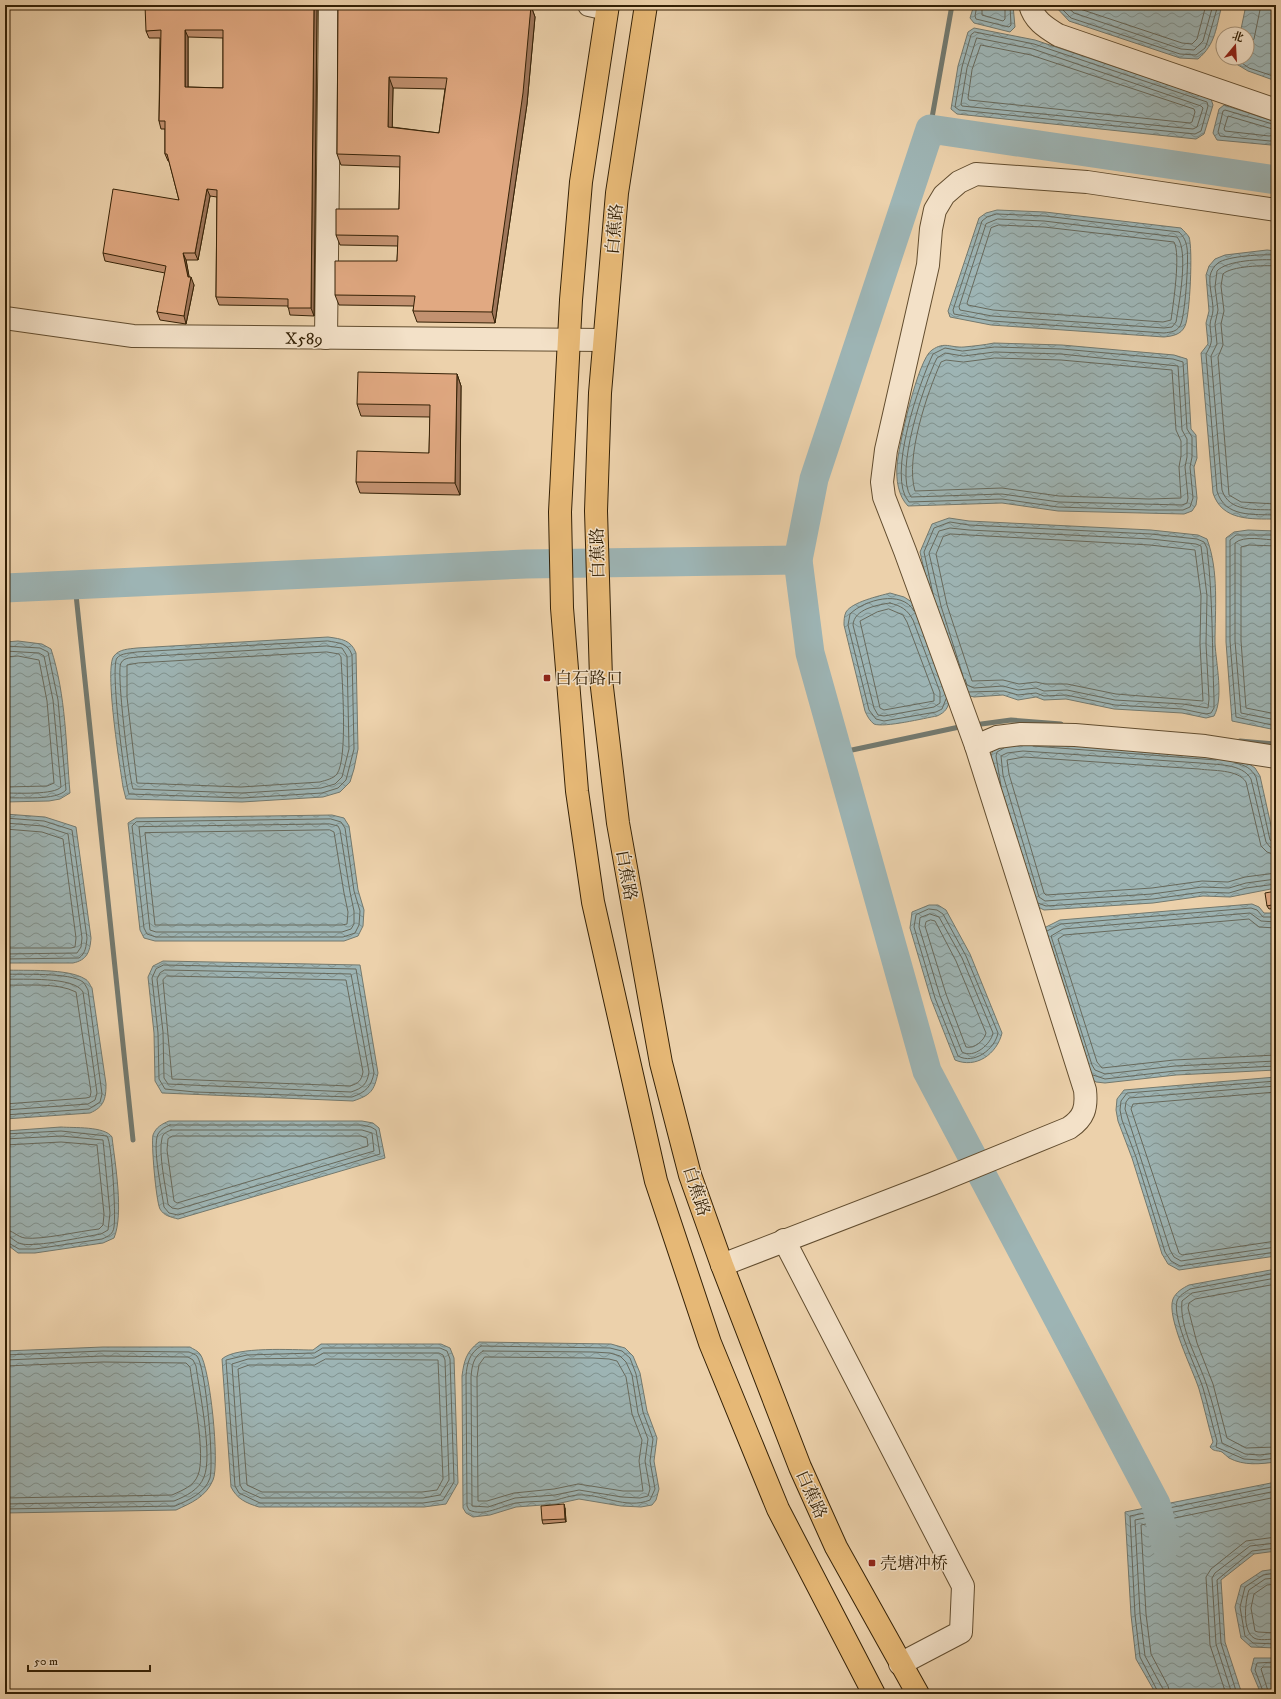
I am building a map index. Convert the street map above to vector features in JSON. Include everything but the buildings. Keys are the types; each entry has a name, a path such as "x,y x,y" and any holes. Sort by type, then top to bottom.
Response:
{"main road":[{"name":"白蕉路","path":"646,5 617,193 604,340 596,511 598,608 602,679 618,823 659,1056 690,1175 722,1265 800,1467 836,1547 918,1694"},
{"name":"白蕉路","path":"602,6 581,182 569,340 560,512 562,608 577,791 593,902 656,1181 710,1343 778,1509 874,1694"}],"street":[{"path":"326,338 330,5"},
{"path":"1030,5 1033,15 1043,26 1058,35 1276,110"},
{"path":"722,1265 932,1184 1011,1150 1069,1128 1079,1122 1084,1112 1086,1101 1085,1090 974,740 884,497 882,482 886,450 928,265 931,229 935,210 944,195 959,182 976,174 1086,182 1276,210"},
{"name":"X589","path":"5,318 133,336 604,340"},
{"path":"974,740 1021,734 1075,736 1205,746 1276,757"},
{"path":"784,1240 963,1586 961,1632 900,1664"}],"water":[{"path":"974,5 1013,5 1015,27 1010,32 974,23 970,18"},
{"path":"1054,5 1222,5 1217,26 1215,26 1215,33 1212,41 1198,59 1180,58 1069,21"},
{"path":"1246,5 1276,5 1276,81 1248,71 1240,66 1255,66 1255,26 1242,26"},
{"path":"974,28 1035,40 1211,99 1213,105 1204,134 1196,139 957,114 951,109 958,66 968,32"},
{"path":"1224,105 1276,122 1276,143 1271,145 1217,140 1213,133 1219,109"},
{"path":"997,210 1045,212 1181,228 1189,237 1191,254 1188,309 1185,326 1176,334 1164,337 991,325 950,317 948,311 979,218 986,213"},
{"path":"1267,250 1276,251 1276,519 1257,519 1230,514 1217,502 1213,493 1201,353 1208,344 1206,323 1209,311 1206,275 1209,266 1215,259 1225,255"},
{"path":"994,343 1062,345 1174,355 1187,359 1191,429 1196,435 1197,458 1194,467 1197,498 1196,505 1192,511 1184,514 1058,511 1002,503 908,506 902,497 897,482 898,456 915,385 927,357 932,350 944,345 964,347"},
{"path":"949,518 969,521 1151,530 1198,535 1207,539 1211,551 1216,590 1215,643 1219,681 1219,700 1214,716 1206,718 1182,713 1114,709 1066,699 1044,700 1036,697 1018,700 1003,695 974,697 966,695 933,608 920,552 932,524"},
{"path":"1248,530 1276,531 1276,730 1232,721 1226,642 1226,538 1234,532"},
{"path":"890,593 904,597 915,604 950,698 946,709 943,713 937,716 895,724 879,725 873,723 865,711 844,620 846,612 854,605"},
{"path":"328,637 349,643 356,653 358,749 350,782 340,792 323,797 242,802 126,799 119,760 112,697 111,664 116,654 124,650 137,648"},
{"path":"18,641 42,644 51,649 56,666 63,702 70,793 60,799 49,801 5,802 5,642"},
{"path":"1023,742 1200,754 1245,761 1255,768 1260,776 1276,848 1276,888 1230,897 1203,896 1153,903 1044,910 1032,904 994,777 991,756 993,750 1004,744"},
{"path":"5,814 45,817 76,827 91,938 89,951 82,960 73,963 5,963"},
{"path":"332,815 344,818 349,826 358,890 364,910 363,926 358,936 344,941 155,941 144,938 140,930 128,823 136,818"},
{"path":"1252,904 1259,907 1264,913 1276,913 1276,1070 1176,1075 1105,1083 1096,1082 1088,1076 1044,928 1060,920"},
{"path":"929,905 938,905 946,910 970,954 1002,1033 996,1047 984,1058 978,1061 970,1063 955,1060 931,999 910,928 912,912"},
{"path":"163,961 360,965 378,1073 371,1092 364,1097 353,1101 162,1093 155,1081 154,1033 148,977 153,966"},
{"path":"5,970 68,973 78,975 89,983 92,988 106,1084 105,1098 95,1111 90,1113 5,1119"},
{"path":"1276,1077 1276,1256 1179,1270 1168,1264 1162,1254 1132,1158 1118,1121 1116,1110 1117,1099 1124,1090"},
{"path":"169,1121 362,1121 373,1123 379,1128 385,1158 178,1219 166,1215 160,1209 154,1172 153,1135 160,1126"},
{"path":"61,1127 96,1129 108,1133 112,1137 119,1202 117,1228 114,1238 103,1243 35,1253 18,1253 5,1243 5,1131"},
{"path":"1276,1269 1276,1462 1258,1464 1235,1461 1222,1452 1211,1449 1210,1447 1213,1442 1199,1389 1181,1344 1173,1318 1173,1299 1178,1292 1189,1285"},
{"path":"479,1342 611,1344 625,1348 633,1356 640,1373 647,1411 657,1438 654,1461 659,1489 656,1500 652,1505 641,1507 621,1506 579,1499 556,1504 516,1507 490,1515 473,1517 466,1513 463,1508 462,1376 468,1353"},
{"path":"321,1344 441,1344 450,1348 454,1358 458,1483 446,1504 424,1507 259,1507 246,1502 236,1495 231,1487 222,1359 239,1352 252,1350 313,1350"},
{"path":"103,1347 190,1347 200,1354 204,1362 207,1377 215,1437 215,1471 210,1486 198,1499 176,1510 5,1513 5,1351"},
{"path":"1276,1482 1276,1551 1254,1554 1221,1580 1225,1642 1242,1694 1156,1694 1136,1659 1131,1615 1125,1512"},
{"path":"1276,1569 1276,1648 1251,1647 1241,1638 1235,1607 1241,1585 1262,1571"},
{"path":"1254,1658 1276,1658 1276,1694 1261,1694 1251,1670"}],"waterway":[{"path":"930,129 952,5"},
{"path":"1166,1545 1156,1504 927,1071 810,653 798,560 814,479 930,129 1276,180"},
{"path":"5,588 526,564 798,560"},
{"path":"75,585 133,1140"},
{"path":"974,725 1011,720 1061,724"},
{"path":"838,753 964,726"},
{"path":"1240,741 1276,744"}],"place":[{"name":"白石路口","path":"547,678"},
{"name":"壳塘冲桥","path":"872,1563"}]}
